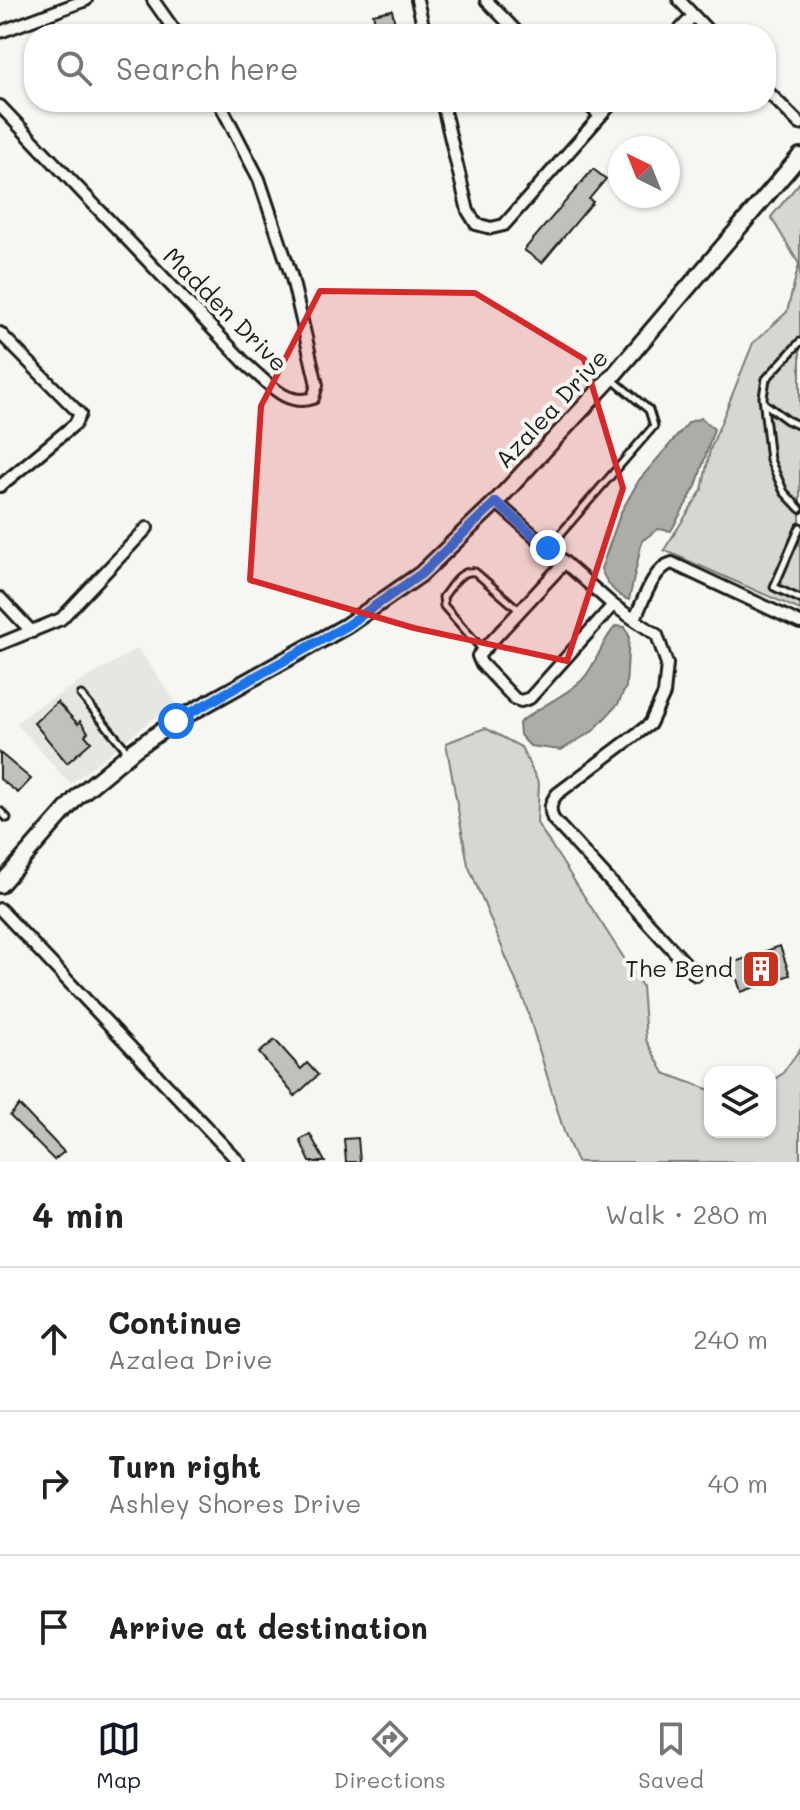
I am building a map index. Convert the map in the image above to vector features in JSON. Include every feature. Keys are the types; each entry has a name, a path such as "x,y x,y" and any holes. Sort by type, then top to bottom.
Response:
{"street":[{"path":"0,32 70,2 86,0"},
{"path":"153,0 170,24"},
{"path":"417,0 423,24"},
{"path":"486,0 509,24"},
{"path":"679,0 701,24"},
{"path":"685,24 693,16"},
{"path":"776,100 800,124"},
{"name":"Madden Drive","path":"0,106 248,366 287,399 301,402 313,398 317,385 292,278 259,179 224,112"},
{"path":"444,112 468,211 476,224 491,228 504,225 604,112"},
{"path":"596,112 600,116"},
{"name":"Azalea Drive","path":"0,885 78,796 129,754 176,721 358,617 421,574 496,502 611,378 800,156"},
{"path":"0,333 80,414 75,424 0,486"},
{"path":"496,502 613,605 657,635 663,647 667,664 664,694 650,724 557,794 551,802 550,811 553,819 696,975"},
{"path":"0,644 61,619 147,528"},
{"path":"564,563 478,656 515,699 530,698 613,605"},
{"path":"635,618 659,571 672,563 800,623"},
{"path":"0,598 32,632"},
{"path":"0,909 239,1162"}],"lane":[{"path":"800,342 766,379 763,402 770,460 784,492 800,509"},
{"path":"548,548 654,426 649,410 611,378"},
{"path":"763,402 800,426"},
{"path":"800,527 774,587 800,599"},
{"path":"482,649 444,606 443,597 461,575 468,571 475,572 519,610"},
{"path":"81,695 129,754"},
{"path":"0,811 7,818"}],"highlighted area":[{"path":"320,291 475,293 584,359 623,488 567,661 414,628 250,580 261,406"}],"shaded area":[{"path":"800,182 800,610 664,550 702,490 710,450 753,343 787,312 799,264 771,217"},
{"path":"701,418 714,429 696,486 671,531 658,529 642,541 629,600 612,588 601,569 621,512 639,480 689,422"},
{"path":"616,626 625,627 629,636 626,687 618,704 593,731 561,750 530,746 520,735 519,723 582,680"},
{"path":"138,648 177,704 154,718 70,784 16,723"},
{"path":"485,728 521,747 539,784 537,823 642,986 646,1040 664,1073 704,1088 704,1138 776,1138 776,1078 800,1049 800,1162 577,1162 564,1132 525,1003 468,865 446,743"}],"building":[{"path":"392,10 395,24 376,24 373,14"},
{"path":"593,169 606,179 589,199 593,202 542,263 524,250"},
{"path":"57,702 78,724 80,721 91,742 67,763 34,723"},
{"path":"0,753 31,779 18,793 0,779"},
{"name":"The Bend","path":"780,946 790,975 741,992 732,963"},
{"path":"275,1040 301,1069 307,1063 318,1075 295,1096 259,1053"},
{"path":"19,1105 64,1152 54,1160 10,1116"},
{"path":"310,1134 325,1162 310,1162 300,1140"},
{"path":"358,1138 360,1162 346,1162 344,1139"}],"place":[{"name":"The Bend","path":"761,969"}],"route":[{"path":"176,721 346,626 421,574 496,502 548,548"}]}
